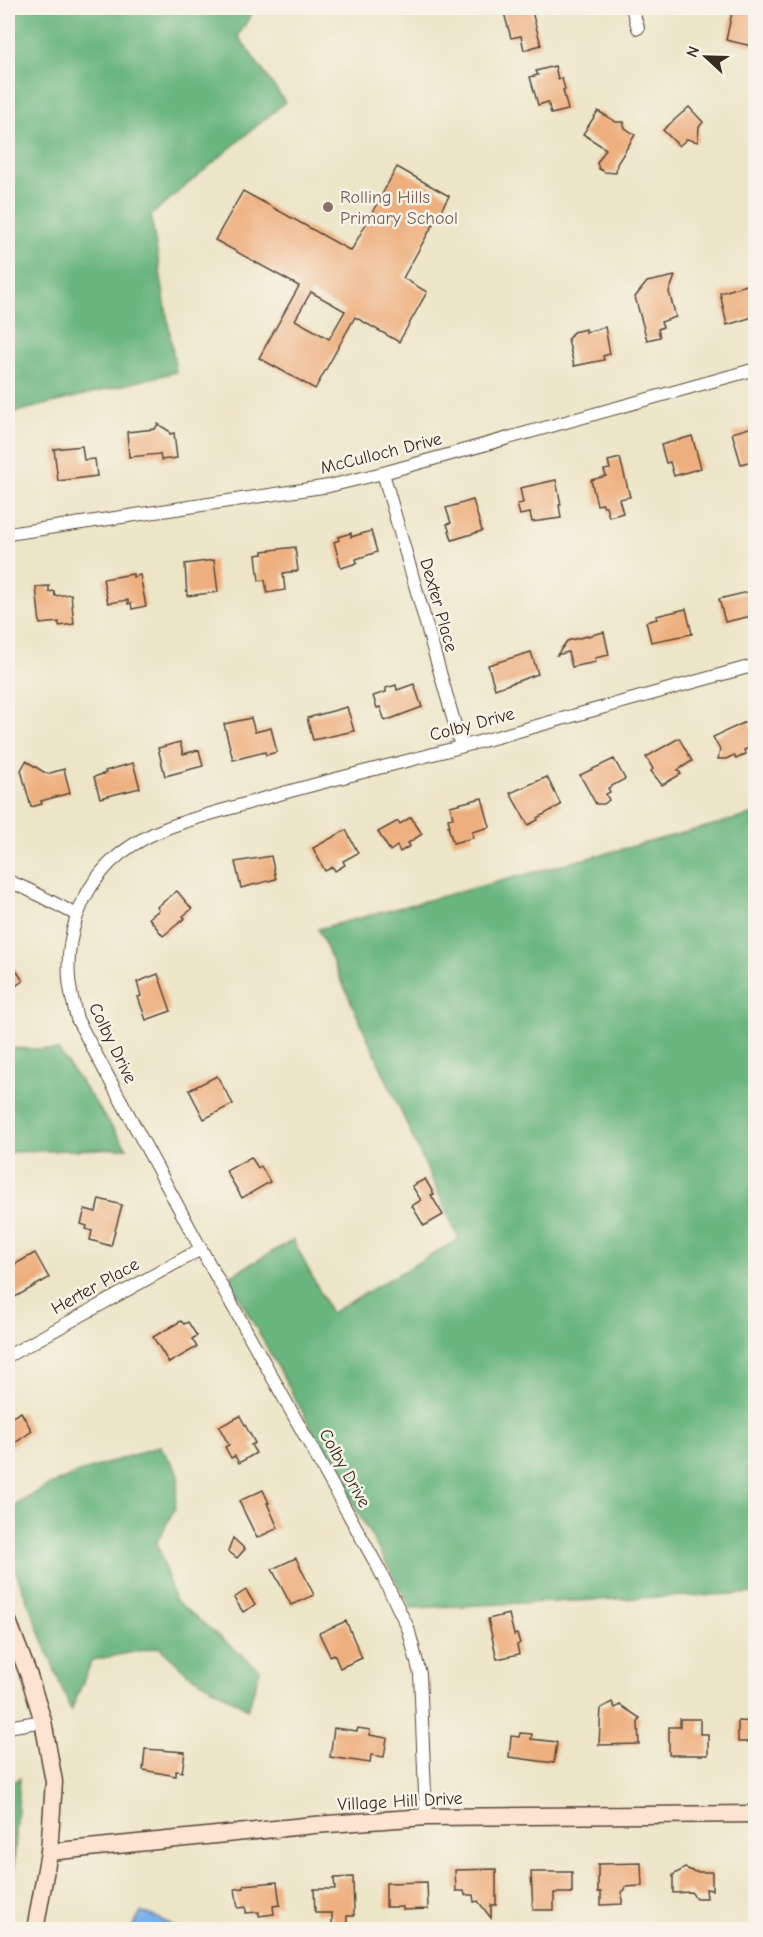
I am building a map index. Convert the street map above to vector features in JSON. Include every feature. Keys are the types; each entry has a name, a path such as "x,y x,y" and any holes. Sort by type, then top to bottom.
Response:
{"street":[{"path":"632,8 638,28"},
{"name":"McCulloch Drive","path":"8,534 329,486 756,369"},
{"name":"Dexter Place","path":"383,473 461,746"},
{"name":"Colby Drive","path":"426,1817 420,1674 408,1628 379,1569 201,1249 77,1019 69,981 69,946 77,915 94,882 109,864 126,849 156,832 270,796 756,665"},
{"path":"8,881 77,915"},
{"name":"Herter Place","path":"8,1356 201,1249"},
{"path":"8,1622 43,1721 54,1782 49,1852 35,1929"},
{"path":"8,1727 43,1721"},
{"name":"Village Hill Drive","path":"49,1852 314,1825 426,1817 756,1814"}],"green space":[{"path":"8,8 255,8 238,36 285,102 151,215 176,372 8,414"},
{"path":"755,814 755,1593 411,1608 228,1277 293,1240 331,1313 459,1239 318,929"},
{"path":"8,1048 58,1050 127,1148 8,1154"},
{"path":"160,1446 179,1474 175,1508 157,1542 174,1599 260,1670 248,1709 187,1673 159,1647 92,1660 71,1711 8,1552 8,1510 45,1487 84,1471"},
{"path":"20,1778 12,1892 8,1908 8,1785"}],"water":[{"path":"141,1912 158,1918 179,1929 131,1929"}],"building":[{"path":"531,8 541,45 524,50 521,36 511,38 503,9"},
{"path":"733,8 756,8 756,47 726,40"},
{"path":"555,66 558,79 562,78 568,110 551,114 548,102 538,105 530,77 538,75 536,71"},
{"path":"689,107 703,122 699,127 698,142 687,139 679,146 663,130"},
{"path":"598,111 616,122 624,122 624,127 635,135 617,164 616,173 599,169 597,163 606,149 583,134"},
{"path":"397,167 449,196 403,278 427,292 399,342 355,317 315,389 259,358 299,286 215,240 243,191 351,251","holes":["311,292 345,311 329,339 295,320"]},
{"path":"675,276 669,292 676,317 661,322 663,327 658,329 660,337 647,340 635,297 647,282"},
{"path":"750,284 756,303 756,316 727,325 720,293"},
{"path":"605,327 610,354 603,356 604,360 574,366 568,339 573,332 586,329 586,332"},
{"path":"158,424 170,434 174,433 177,458 161,460 160,454 129,457 127,432 155,429"},
{"path":"756,426 756,460 741,464 732,433"},
{"path":"692,436 701,468 674,476 670,462 666,463 661,445"},
{"path":"82,446 84,460 95,459 97,476 58,481 54,449"},
{"path":"620,458 630,497 619,499 623,513 609,517 606,506 597,505 591,480 606,476 604,470 610,469 608,461"},
{"path":"556,480 561,518 532,522 530,513 520,515 517,504 523,503 520,488"},
{"path":"473,500 482,531 452,540 447,524 451,523 446,508"},
{"path":"371,531 377,552 356,559 357,563 341,568 334,542 339,540 338,537 351,533 351,537"},
{"path":"295,547 298,571 283,573 285,590 267,593 265,580 259,581 256,555 263,554 263,551"},
{"path":"214,560 218,592 187,596 185,564"},
{"path":"133,574 133,577 140,575 146,606 132,609 128,600 108,603 103,579"},
{"path":"49,586 49,592 54,591 55,596 71,594 74,624 59,626 59,622 40,624 36,587"},
{"path":"756,590 756,615 725,622 719,599"},
{"path":"686,609 692,634 651,642 646,622 657,619 656,616"},
{"path":"604,632 609,655 595,658 596,662 572,667 568,652 557,655 567,641"},
{"path":"531,652 538,674 495,689 488,665"},
{"path":"414,684 422,707 385,721 373,696 386,692 386,688 396,685 397,690"},
{"path":"347,707 354,731 313,740 307,718"},
{"path":"251,718 255,732 271,728 277,752 266,755 265,752 233,760 224,724"},
{"path":"748,721 756,735 756,744 744,750 746,754 736,759 734,755 726,759 718,759 720,750 713,737"},
{"path":"679,738 692,761 678,770 681,774 662,785 651,771 653,769 646,757"},
{"path":"180,742 183,754 199,750 203,766 165,776 158,748"},
{"path":"614,759 625,779 608,788 610,792 606,794 609,800 604,804 596,804 580,775"},
{"path":"26,761 47,774 64,769 70,793 41,801 42,804 31,807 21,770"},
{"path":"133,763 140,788 100,798 94,777 106,773 105,771"},
{"path":"547,777 561,805 528,825 510,793"},
{"path":"482,798 490,827 472,832 473,838 453,843 448,826 450,826 448,819 453,818 450,806"},
{"path":"411,817 422,834 408,843 410,846 400,852 397,846 390,851 378,832 398,821 400,824"},
{"path":"346,830 358,853 343,861 345,865 335,871 333,867 325,871 313,848"},
{"path":"271,856 276,879 241,888 235,862"},
{"path":"177,891 192,909 183,916 185,918 163,936 149,918 159,910 157,907"},
{"path":"8,957 23,981 8,991"},
{"path":"158,974 171,1011 146,1020 138,997 141,996 137,982"},
{"path":"217,1076 233,1104 204,1119 189,1090"},
{"path":"251,1157 258,1168 261,1166 270,1182 242,1198 226,1171"},
{"path":"425,1179 443,1215 424,1226 412,1206 421,1200 412,1186"},
{"path":"99,1199 122,1205 111,1246 90,1240 92,1231 81,1224 85,1209 96,1212"},
{"path":"35,1253 49,1278 8,1301 8,1268"},
{"path":"181,1321 184,1324 188,1322 197,1336 192,1339 197,1347 169,1363 153,1337"},
{"path":"21,1412 32,1431 8,1448 8,1416 9,1419"},
{"path":"240,1416 255,1443 251,1445 256,1453 239,1463 235,1456 231,1458 225,1447 229,1445 219,1427"},
{"path":"263,1490 278,1528 257,1538 239,1501"},
{"path":"233,1538 245,1549 237,1558 228,1551"},
{"path":"296,1558 314,1595 291,1605 272,1569"},
{"path":"246,1590 255,1605 243,1612 234,1598"},
{"path":"509,1614 514,1635 517,1634 520,1643 517,1645 519,1654 497,1659 488,1619"},
{"path":"346,1621 362,1658 340,1668 334,1654 330,1656 319,1633"},
{"path":"612,1702 615,1708 620,1705 640,1718 638,1723 639,1744 599,1745 601,1708"},
{"path":"680,1719 700,1719 700,1734 708,1734 708,1755 669,1755 669,1727 680,1727"},
{"path":"738,1721 756,1722 756,1742 738,1742"},
{"path":"334,1728 370,1730 370,1735 387,1738 384,1757 371,1755 370,1763 330,1757"},
{"path":"520,1733 532,1734 531,1739 557,1742 554,1763 509,1757 511,1736 519,1737"},
{"path":"145,1749 185,1752 182,1772 176,1771 176,1776 143,1770"},
{"path":"641,1863 642,1886 625,1887 625,1891 622,1891 622,1904 601,1905 601,1892 598,1892 598,1864"},
{"path":"685,1868 695,1872 712,1872 712,1890 706,1889 707,1898 696,1898 691,1892 673,1893 673,1875"},
{"path":"496,1869 496,1905 491,1905 491,1918 478,1901 474,1902 473,1895 465,1895 464,1891 456,1891 455,1870"},
{"path":"531,1872 572,1872 572,1893 554,1893 554,1910 533,1910"},
{"path":"353,1877 354,1916 347,1916 347,1927 332,1927 332,1913 315,1913 314,1889 335,1889 334,1878"},
{"path":"277,1882 280,1905 273,1906 274,1914 259,1916 259,1912 246,1913 246,1907 238,1908 235,1889 244,1888 244,1885"},
{"path":"427,1882 428,1909 403,1910 403,1907 386,1907 386,1883"}],"place":[{"name":"Rolling Hills Primary School","path":"328,207"}]}
